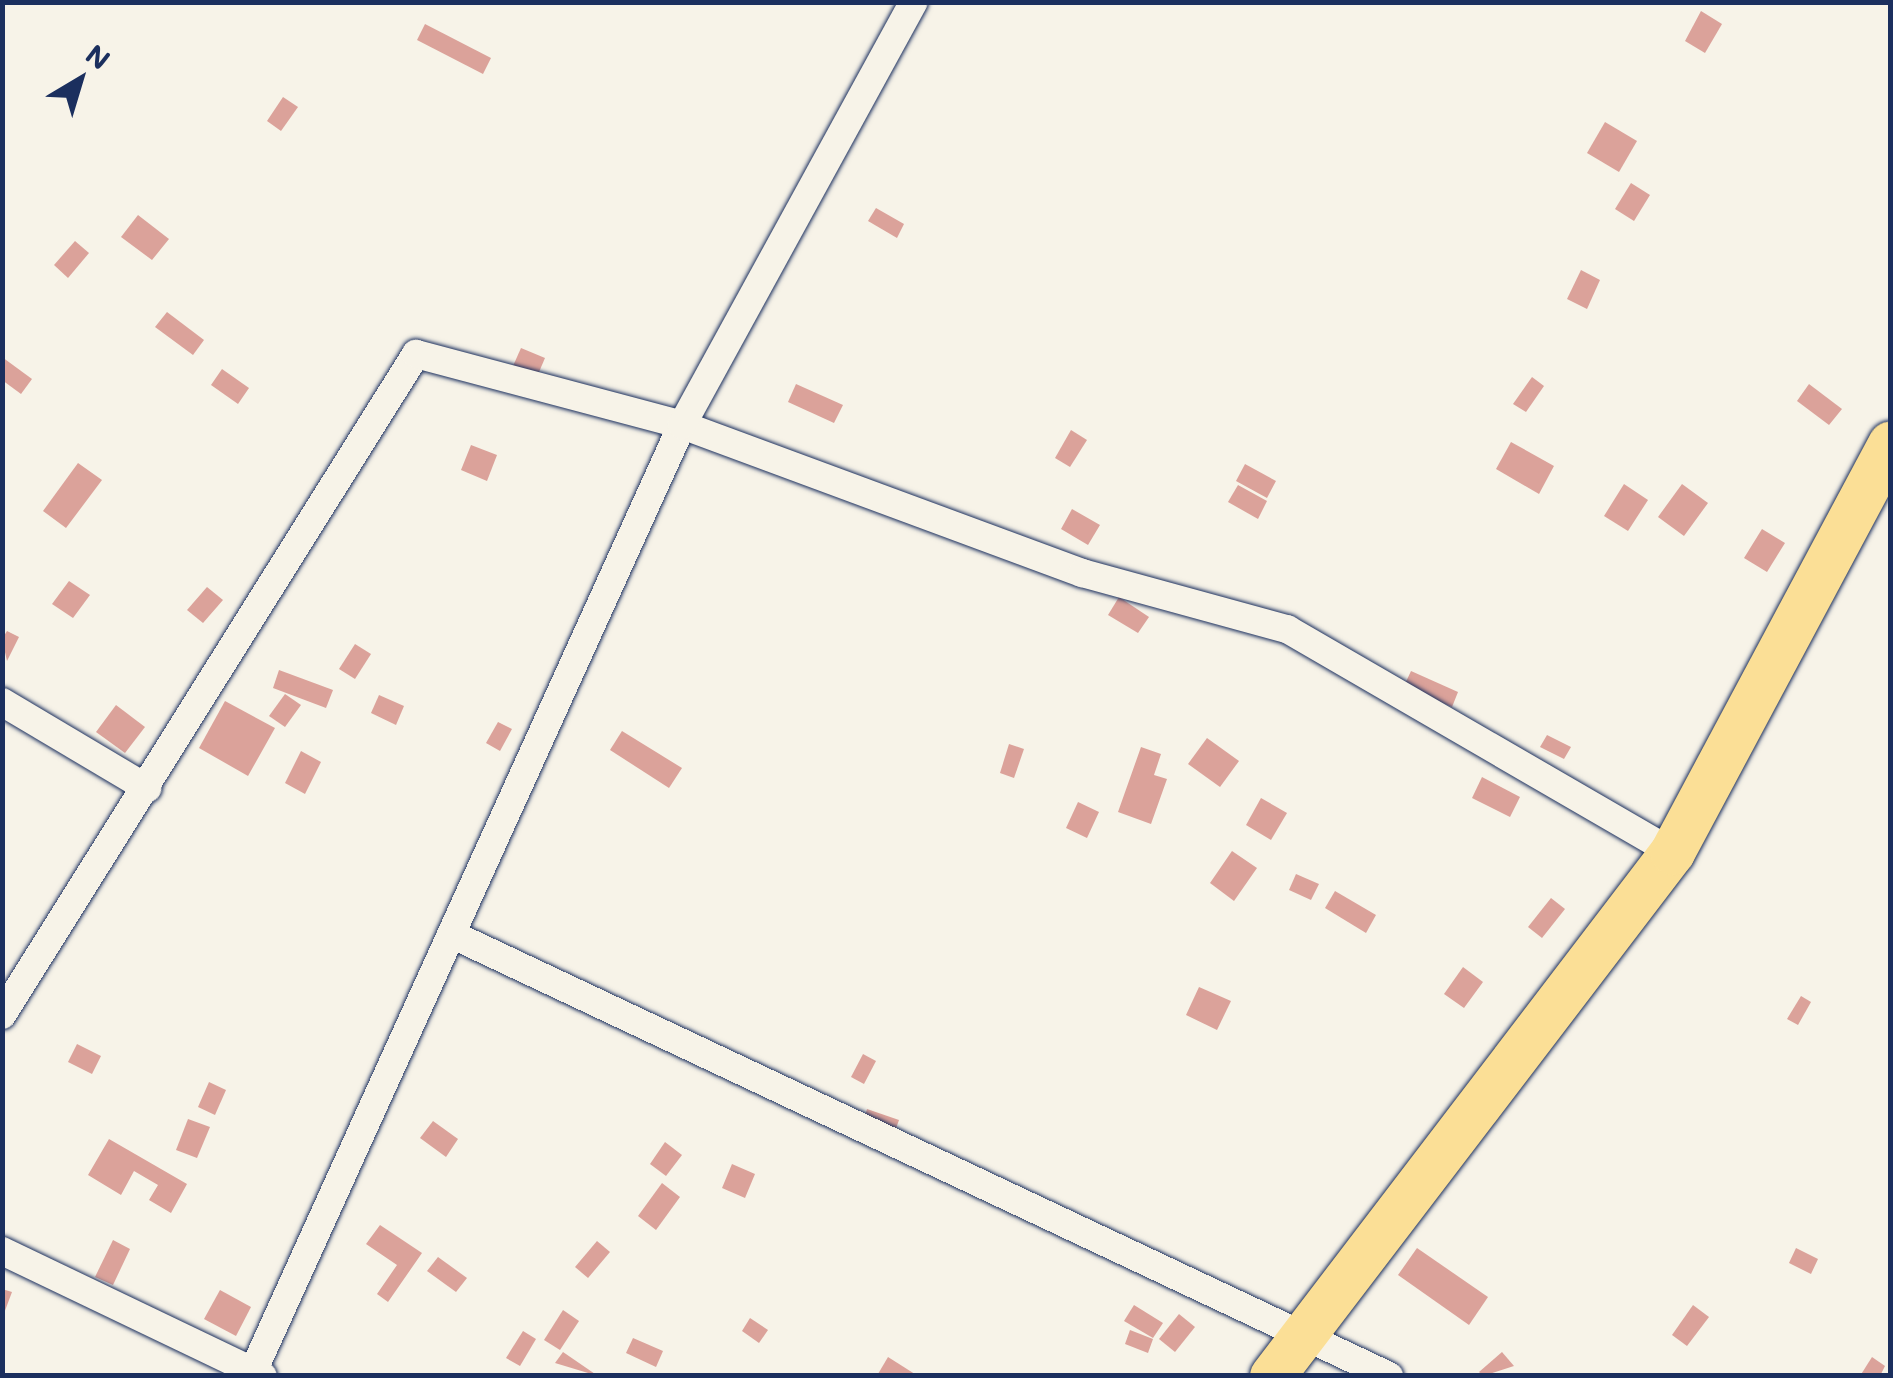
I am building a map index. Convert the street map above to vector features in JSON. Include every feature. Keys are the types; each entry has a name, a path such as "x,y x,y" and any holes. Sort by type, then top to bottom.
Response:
{"main road":[{"path":"1272,1376 1672,852 1890,444"}],"street":[{"path":"2,1251 256,1374 682,425 914,2"},
{"path":"2,1016 416,354 682,425 1082,573 1287,629 1672,852"},
{"path":"2,702 146,788"},
{"path":"451,934 1307,1330 1389,1376"}],"building":[{"path":"1701,11 1722,24 1705,53 1685,41"},
{"path":"425,24 491,58 483,74 417,40"},
{"path":"283,97 298,107 281,131 267,121"},
{"path":"1605,122 1637,141 1619,172 1587,153"},
{"path":"1631,183 1650,195 1634,221 1615,209"},
{"path":"876,208 904,224 897,238 868,221"},
{"path":"138,215 169,239 152,260 121,237"},
{"path":"75,241 89,253 68,278 54,265"},
{"path":"1581,270 1600,280 1587,309 1567,299"},
{"path":"167,312 204,340 193,355 155,327"},
{"path":"521,348 545,358 533,386 509,375"},
{"path":"2,357 32,379 21,394 2,380"},
{"path":"222,369 249,388 238,404 211,385"},
{"path":"1532,377 1544,386 1526,412 1513,404"},
{"path":"796,384 843,405 834,423 788,402"},
{"path":"1809,384 1842,409 1829,425 1797,401"},
{"path":"1071,430 1087,440 1070,467 1055,458"},
{"path":"1511,442 1554,466 1539,494 1496,469"},
{"path":"471,445 497,455 487,481 461,470"},
{"path":"78,463 102,480 66,528 43,511"},
{"path":"1245,464 1276,481 1267,498 1236,481"},
{"path":"1624,484 1648,500 1628,531 1604,516"},
{"path":"1682,484 1708,503 1684,536 1658,517"},
{"path":"1238,485 1267,501 1258,519 1228,502"},
{"path":"1072,509 1100,525 1088,545 1061,529"},
{"path":"1762,529 1785,543 1767,572 1744,558"},
{"path":"69,581 90,595 73,618 52,604"},
{"path":"207,587 223,600 203,623 187,610"},
{"path":"1119,597 1149,617 1138,633 1108,615"},
{"path":"7,631 19,637 7,661 2,639"},
{"path":"355,644 371,654 355,679 339,669"},
{"path":"279,670 333,690 326,708 273,688"},
{"path":"1411,671 1458,692 1452,707 1404,686"},
{"path":"285,694 301,705 285,727 269,716"},
{"path":"379,695 404,706 396,725 371,713"},
{"path":"225,701 275,728 248,776 199,748"},
{"path":"116,705 145,727 125,753 96,732"},
{"path":"498,722 512,729 500,751 486,743"},
{"path":"622,731 682,768 669,788 610,750"},
{"path":"1547,735 1571,747 1564,759 1540,747"},
{"path":"1207,738 1239,761 1220,787 1188,764"},
{"path":"1009,744 1024,749 1014,778 1000,773"},
{"path":"1141,747 1161,754 1154,775 1167,779 1151,824 1118,812"},
{"path":"301,751 321,762 305,794 285,783"},
{"path":"1482,777 1520,797 1510,817 1472,798"},
{"path":"1261,798 1287,813 1271,840 1246,825"},
{"path":"1078,802 1099,812 1087,838 1066,828"},
{"path":"1232,851 1257,868 1234,901 1210,883"},
{"path":"1296,874 1319,884 1311,900 1289,890"},
{"path":"1335,891 1376,915 1366,933 1325,908"},
{"path":"1551,898 1565,909 1542,938 1528,927"},
{"path":"1463,967 1483,982 1464,1008 1444,994"},
{"path":"1199,987 1231,1001 1217,1030 1186,1015"},
{"path":"1801,996 1811,1002 1798,1025 1787,1019"},
{"path":"77,1044 101,1056 92,1074 68,1062"},
{"path":"863,1054 876,1061 864,1084 851,1077"},
{"path":"209,1082 226,1090 215,1115 198,1107"},
{"path":"867,1109 899,1120 894,1134 863,1122"},
{"path":"188,1119 210,1127 197,1158 176,1150"},
{"path":"433,1121 458,1139 446,1157 420,1138"},
{"path":"109,1139 187,1184 171,1213 149,1200 158,1185 134,1171 121,1195 88,1175"},
{"path":"665,1142 682,1155 666,1176 650,1164"},
{"path":"732,1164 755,1174 745,1198 722,1188"},
{"path":"662,1183 680,1197 656,1230 638,1216"},
{"path":"380,1225 422,1253 388,1302 377,1294 397,1265 366,1244"},
{"path":"113,1240 130,1249 113,1285 95,1277"},
{"path":"597,1241 610,1252 588,1278 575,1267"},
{"path":"1417,1248 1488,1297 1469,1325 1398,1275"},
{"path":"1796,1248 1818,1259 1811,1274 1789,1263"},
{"path":"438,1257 467,1278 456,1292 427,1271"},
{"path":"2,1289 12,1292 3,1316 2,1316"},
{"path":"220,1290 251,1307 236,1336 204,1319"},
{"path":"1134,1305 1163,1323 1153,1338 1124,1321"},
{"path":"1693,1305 1709,1317 1687,1346 1672,1335"},
{"path":"563,1310 579,1321 560,1350 544,1340"},
{"path":"1179,1314 1195,1327 1175,1352 1159,1339"},
{"path":"750,1318 768,1330 759,1343 742,1331"},
{"path":"1130,1330 1153,1339 1148,1353 1125,1344"},
{"path":"523,1331 536,1339 520,1366 506,1358"},
{"path":"633,1338 663,1351 656,1367 626,1353"},
{"path":"563,1352 598,1376 555,1363"},
{"path":"1502,1352 1514,1366 1483,1376 1479,1372"},
{"path":"888,1357 918,1376 878,1374"},
{"path":"1872,1357 1885,1366 1880,1376 1860,1376"}]}
